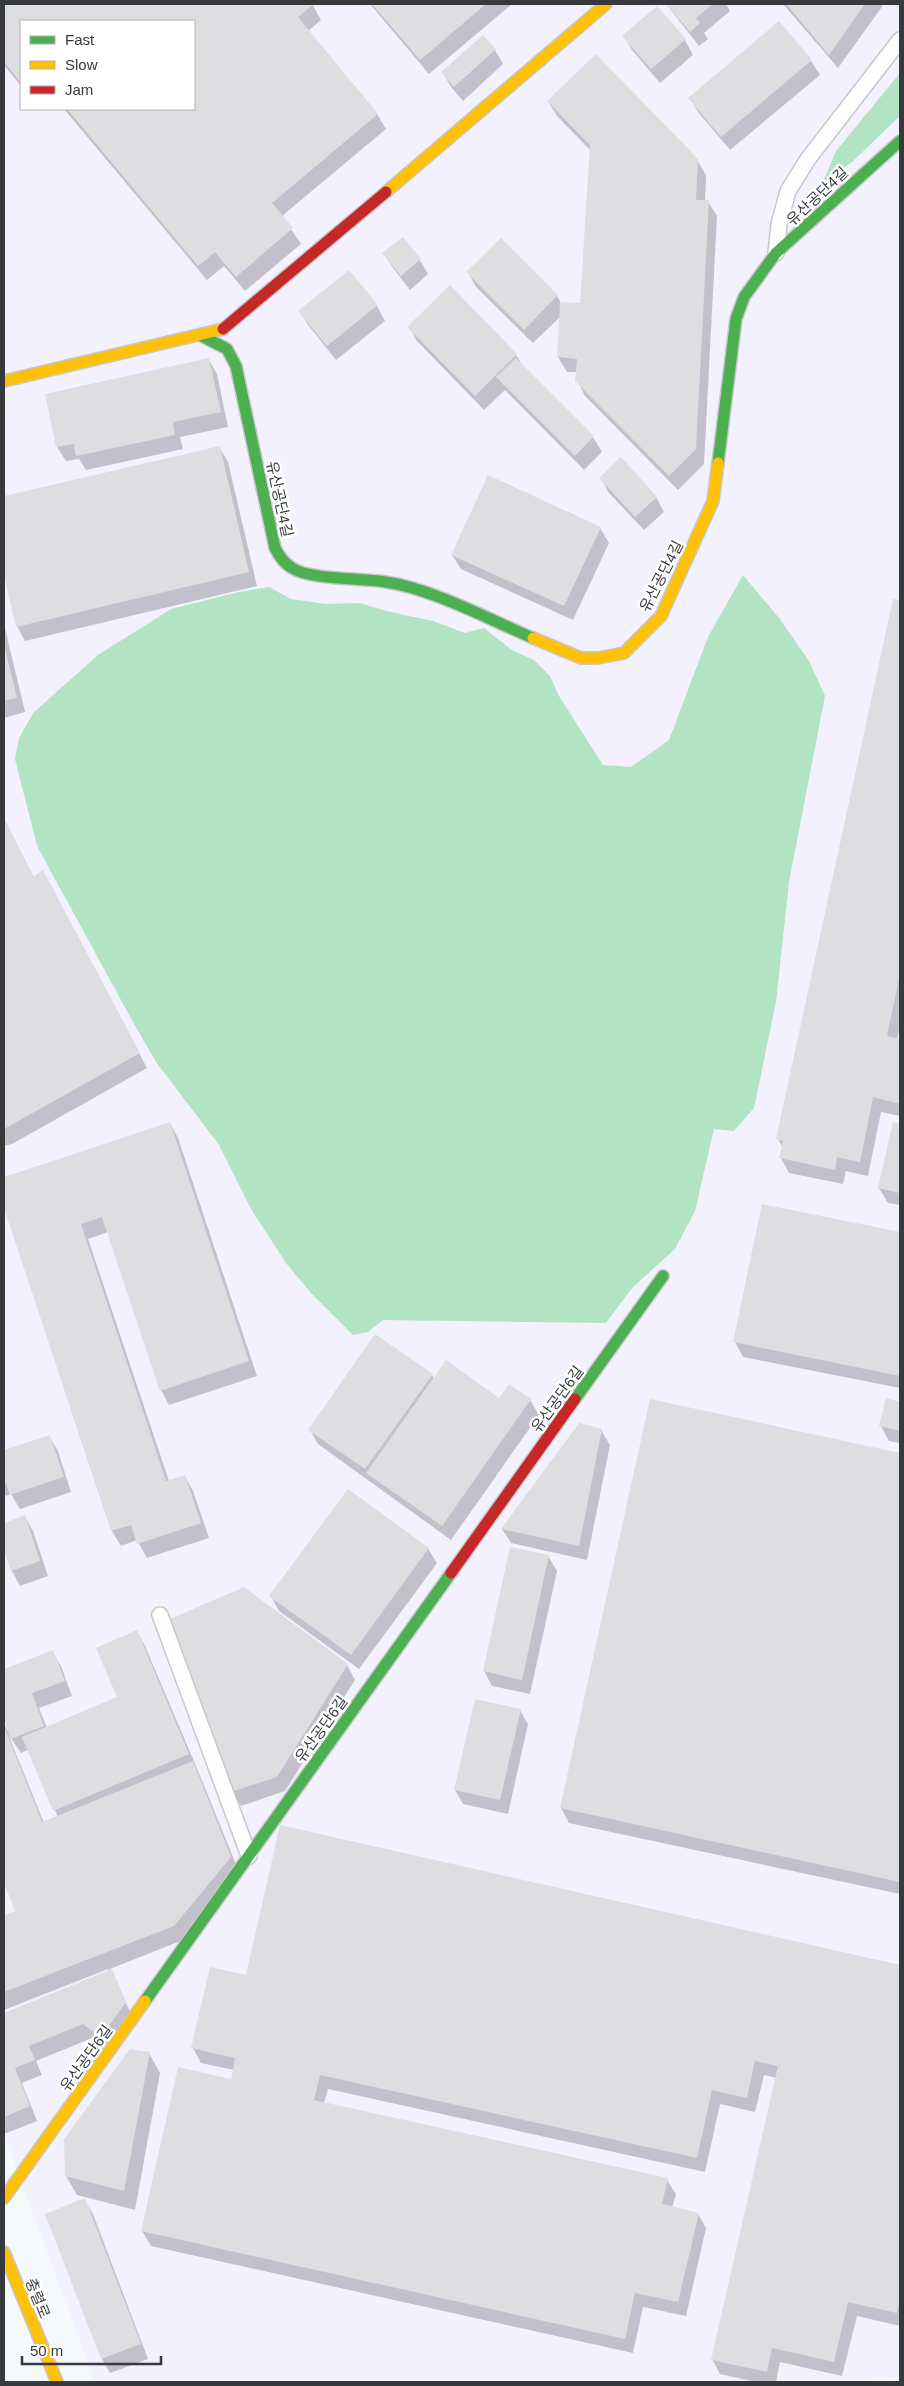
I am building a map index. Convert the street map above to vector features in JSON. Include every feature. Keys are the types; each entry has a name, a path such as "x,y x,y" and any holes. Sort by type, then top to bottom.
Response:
{"street":[{"path":"4,381 225,329 606,4"},
{"path":"776,253 779,224 788,191 808,159 900,40"},
{"name":"유산공단4길","path":"200,335 227,349 236,366 275,548 281,559 293,569 311,574 388,582 425,592 581,658 598,658 624,653 661,616 713,501 736,319 744,297 776,253 900,141"},
{"name":"유산공단6길","path":"4,2198 663,1276"},
{"path":"160,1615 249,1856"},
{"name":"충렬로","path":"4,2252 57,2382"}],"shaded area":[{"path":"4,4 900,4 900,2377 850,2382 95,2382 4,2135"}],"green space":[{"path":"900,73 900,116 851,163 823,182 836,151"},
{"path":"743,575 779,618 809,661 825,696 789,882 776,1002 754,1108 734,1131 714,1129 695,1211 675,1249 632,1288 606,1323 383,1320 368,1332 353,1335 310,1292 286,1263 251,1209 219,1145 156,1062 128,1013 37,846 15,759 19,738 33,713 98,655 171,609 239,592 269,587 291,599 326,604 360,603 386,611 433,621 465,633 484,628 512,650 534,660 550,676 559,696 603,765 631,767 669,740 708,637"}],"building":[{"path":"4,4 314,4 298,17 378,114 272,203 293,228 236,277 215,252 198,266 68,110 195,110 195,20 20,20 20,82 4,62"},
{"path":"372,4 486,4 420,60"},
{"path":"666,4 713,4 696,18 700,23 690,32"},
{"path":"786,4 865,4 829,55"},
{"path":"657,6 686,39 651,69 622,36"},
{"path":"779,21 812,60 721,137 688,98"},
{"path":"483,35 496,49 454,87 441,72"},
{"path":"596,54 698,159 696,200 709,200 696,449 669,476 575,381 577,359 557,357 560,302 580,303 590,145 547,101"},
{"path":"403,237 421,259 401,276 382,253"},
{"path":"501,238 558,295 524,330 466,272"},
{"path":"349,270 378,305 327,346 298,311"},
{"path":"450,285 517,354 475,396 407,327"},
{"path":"209,358 221,412 173,422 175,435 76,456 74,444 56,447 45,394"},
{"path":"516,358 594,436 575,456 496,377"},
{"path":"220,446 249,572 16,627 4,575 4,496"},
{"path":"621,457 657,497 635,517 599,478"},
{"path":"488,475 601,527 564,606 451,555"},
{"path":"893,599 900,600 900,974 887,1036 900,1039 900,1104 873,1097 860,1162 837,1157 835,1170 779,1158 783,1141 776,1139"},
{"path":"4,644 17,698 4,701"},
{"path":"4,819 33,877 43,870 140,1053 4,1129"},
{"path":"170,1122 249,1361 160,1391 102,1217 81,1224 166,1481 185,1475 201,1523 137,1544 131,1525 111,1531 4,1208 4,1177"},
{"path":"893,1122 900,1124 900,1193 878,1188"},
{"path":"762,1204 900,1232 900,1376 733,1342"},
{"path":"375,1334 433,1374 365,1469 308,1430"},
{"path":"446,1360 499,1398 509,1384 531,1399 442,1526 366,1473"},
{"path":"886,1398 900,1402 900,1431 879,1426"},
{"path":"650,1399 900,1453 900,1882 560,1808"},
{"path":"579,1423 602,1429 579,1546 501,1529"},
{"path":"50,1435 64,1477 10,1495 4,1479 4,1450"},
{"path":"348,1489 429,1548 351,1655 269,1596"},
{"path":"25,1515 40,1561 11,1571 4,1551 4,1523"},
{"path":"510,1547 549,1555 522,1680 483,1671"},
{"path":"244,1587 348,1664 277,1777 231,1792 163,1622"},
{"path":"137,1630 189,1754 53,1811 22,1737 117,1697 96,1648"},
{"path":"53,1650 65,1681 32,1693 44,1726 11,1739 4,1719 4,1669"},
{"path":"475,1699 521,1709 500,1800 454,1790"},
{"path":"4,1726 42,1822 193,1761 231,1857 174,1926 4,1992 4,1915 15,1911 4,1883"},
{"path":"280,1825 900,1965 900,2299 897,2313 848,2302 834,2362 772,2348 767,2372 711,2360 789,2018 778,2066 755,2061 747,2098 712,2090 697,2158 320,2075 314,2100 668,2178 662,2204 699,2213 678,2302 635,2293 625,2339 141,2231 178,2067 231,2079 235,2058 191,2048 210,1967 246,1975"},
{"path":"112,1969 126,2002 101,2037 83,2024 29,2046 35,2060 15,2068 30,2106 4,2117 4,2013"},
{"path":"130,2049 150,2052 124,2191 65,2176 64,2139"},
{"path":"85,2198 141,2344 101,2359 45,2214"}],"traffic: fast":[{"path":"718,463 736,319 744,297 776,253 900,141"},
{"path":"200,335 227,349 236,366 275,548 287,564 300,572 311,575 386,582 422,591 533,638"},
{"path":"575,1399 663,1276"},
{"path":"145,2001 451,1573"}],"traffic: slow":[{"path":"386,192 606,4"},
{"path":"4,381 223,329"},
{"path":"533,638 581,658 598,658 624,653 661,616 713,501 718,463"},
{"path":"4,2198 145,2001"},
{"path":"4,2252 57,2382"}],"traffic: jam":[{"path":"223,329 386,192"},
{"path":"451,1573 575,1399"}]}
